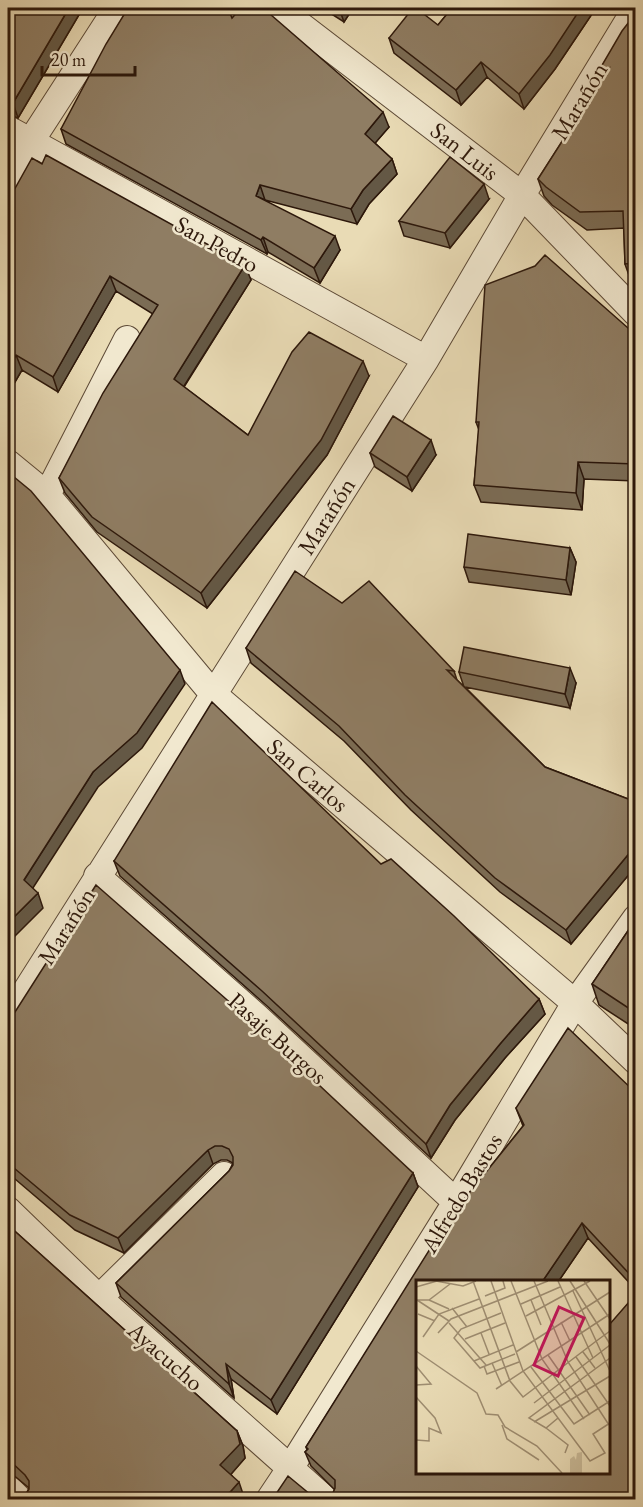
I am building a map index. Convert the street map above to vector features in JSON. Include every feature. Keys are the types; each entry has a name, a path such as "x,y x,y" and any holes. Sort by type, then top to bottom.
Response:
{"street":[{"path":"8,190 31,141 117,8"},
{"name":"San Luis","path":"278,8 522,195 636,313"},
{"name":"Marañón","path":"8,1019 426,359 522,195 636,8"},
{"name":"San Pedro","path":"8,129 426,359"},
{"path":"47,495 127,339"},
{"name":"San Carlos","path":"8,463 47,495 213,694 575,1003 636,1061"},
{"name":"Pasaje Burgos","path":"97,876 256,1017 456,1202"},
{"name":"Alfredo Bastos","path":"269,1500 456,1202 575,1003 636,918"},
{"path":"99,1298 224,1175"},
{"name":"Ayacucho","path":"8,1210 99,1298 326,1500"},
{"path":"8,1488 20,1500"}],"building":[{"path":"8,8 69,8 13,103 8,101"},
{"path":"128,8 228,8 232,18 241,8 263,8 383,112 365,134 392,159 363,190 351,209 260,185 256,196 335,236 314,268 263,237 261,240 61,129 106,44"},
{"path":"413,8 438,25 452,8 581,8 550,55 519,94 481,62 456,90 389,38"},
{"path":"636,13 636,263 625,264 623,211 580,212 538,179 609,68 598,72 622,31"},
{"path":"46,155 245,265 174,379 248,435 292,352 309,332 363,361 321,440 201,593 92,517 59,478 103,393 158,305 110,276 53,377 16,355 8,369 8,201 32,158 42,164"},
{"path":"450,157 484,184 445,233 399,221"},
{"path":"545,255 636,335 636,464 578,462 576,493 474,485 485,285 535,266"},
{"path":"393,416 431,440 407,477 370,453"},
{"path":"8,472 31,491 180,670 137,733 93,772 24,880 38,893 8,923"},
{"path":"468,534 570,548 566,580 464,567"},
{"path":"295,571 342,603 369,581 454,671 447,670 545,767 636,802 636,845 566,930 495,878 405,795 339,726 246,648"},
{"path":"464,647 570,668 565,694 459,672"},
{"path":"212,702 381,864 391,859 454,916 539,999 450,1105 426,1144 262,991 114,861"},
{"path":"96,885 242,1013 413,1173 271,1400 226,1364 229,1384 116,1283 229,1171 233,1165 233,1157 229,1149 215,1146 208,1150 118,1238 70,1215 8,1163 8,1020"},
{"path":"636,919 636,1013 592,984"},
{"path":"568,1028 636,1093 636,1281 582,1223 543,1280 416,1280 416,1474 610,1474 610,1324 636,1294 636,1500 325,1500 332,1495 335,1480 305,1452 308,1449 306,1447 460,1201 461,1203 524,1125 516,1108"},
{"path":"8,1225 237,1431 240,1444 220,1465 239,1482 223,1500 19,1500 29,1489 29,1481 8,1459"},
{"path":"288,1476 317,1500 269,1500"}]}
